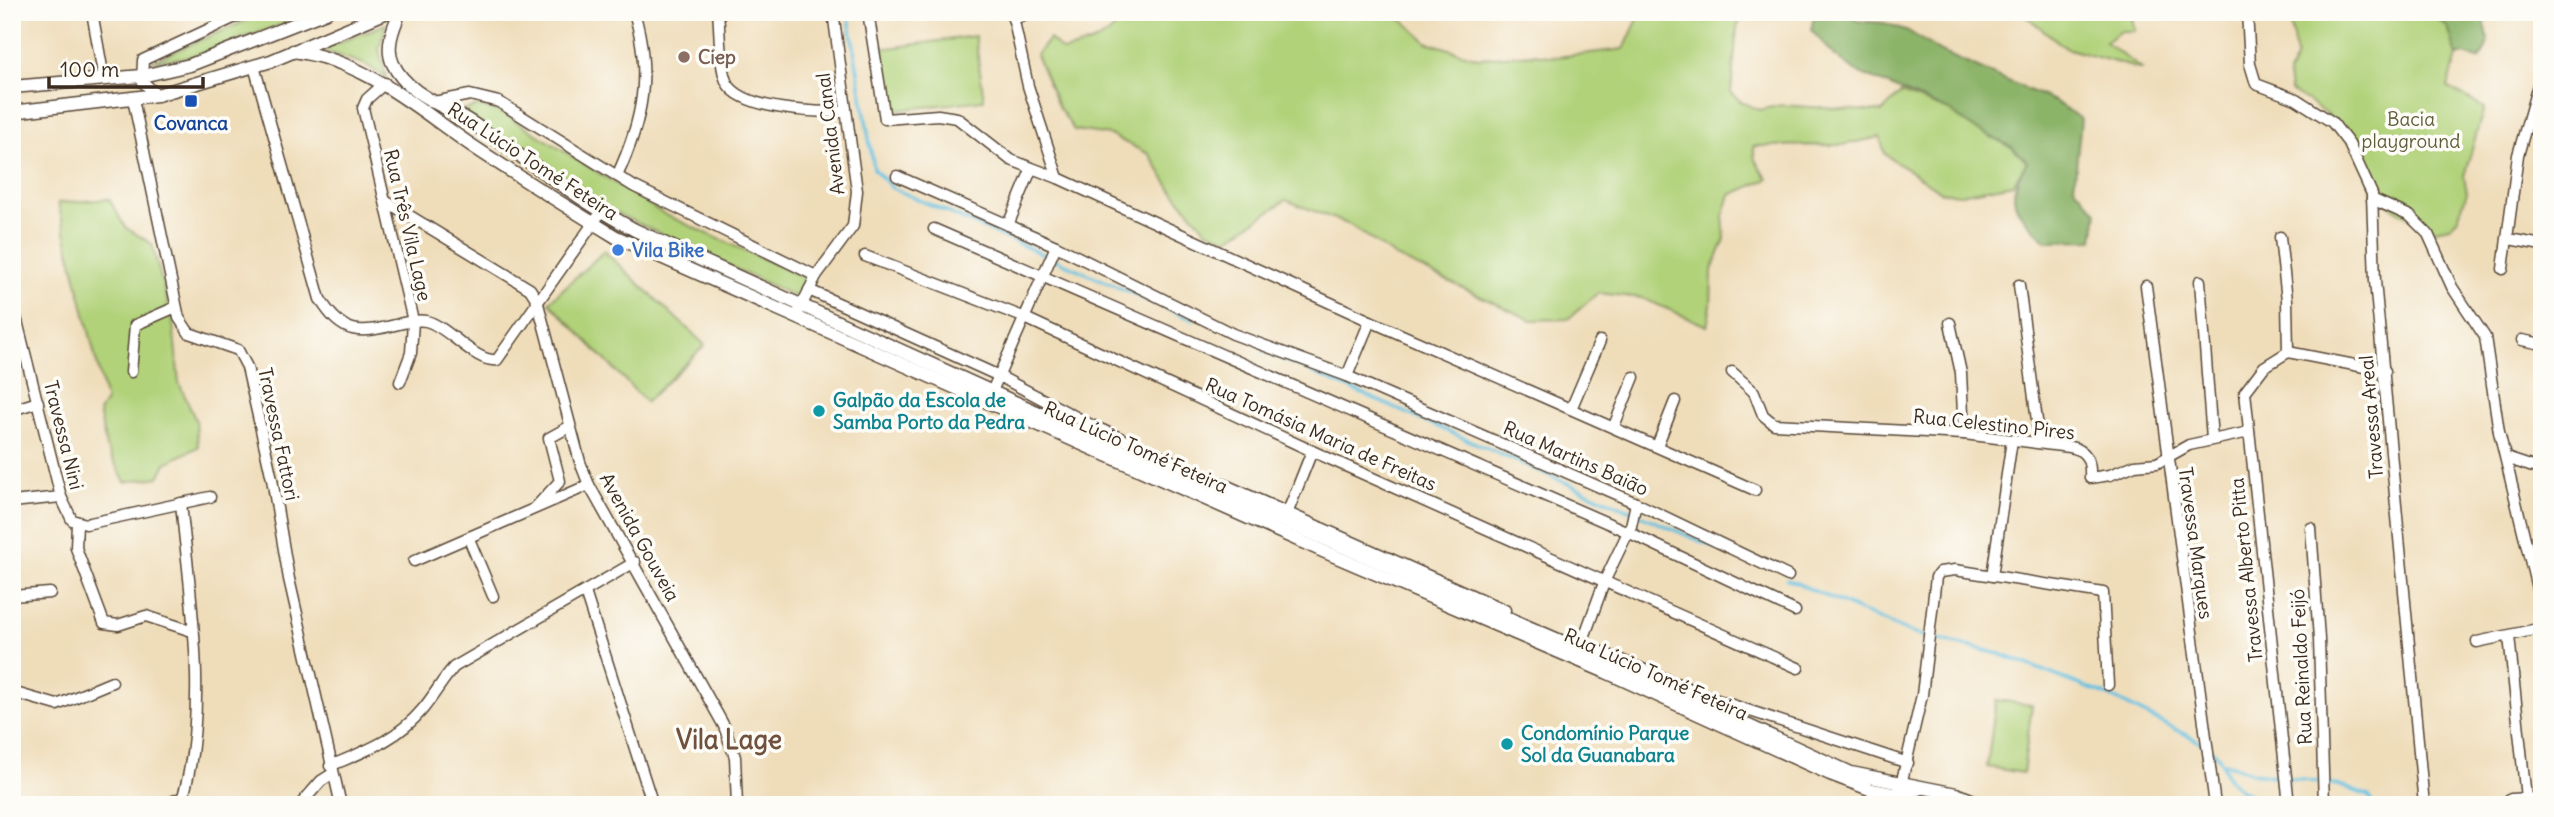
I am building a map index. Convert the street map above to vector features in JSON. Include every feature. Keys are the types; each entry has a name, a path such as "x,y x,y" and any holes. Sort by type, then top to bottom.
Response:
{"main road":[{"path":"12,111 157,95 254,66 387,12"},
{"name":"Rua Lúcio Tomé Feteira","path":"400,12 390,42 390,58 408,84 468,121 601,212 802,304 990,397"},
{"path":"12,87 142,76 190,65 322,14"},
{"name":"Rua Lúcio Tomé Feteira","path":"293,51 351,65 385,83 513,173 616,237 796,318 1284,522 1579,651 1895,798 1922,788 1956,794 1984,805"}],"street":[{"path":"92,12 104,79"},
{"path":"157,95 145,85 142,76 141,64 146,57 246,12"},
{"path":"299,12 322,14"},
{"path":"617,176 643,108 643,56 634,12"},
{"path":"719,12 724,72 732,89 742,96 782,108 846,112"},
{"name":"Avenida Canal","path":"796,318 816,276 853,226 856,213 857,191 833,12"},
{"path":"868,12 882,113 888,120 938,115 957,118 1011,160 1031,170 1058,178 1370,321 1755,490"},
{"path":"1034,12 1012,15 1028,86 1058,178"},
{"name":"Travessa Areal","path":"2247,12 2250,64 2256,84 2296,99 2332,122 2359,162 2372,199 2375,281 2424,805"},
{"path":"254,66 320,299 335,322 353,330 370,331 413,321 427,321 484,358 497,360 601,212"},
{"path":"2503,269 2518,155 2542,71"},
{"name":"Rua Três Vila Lage","path":"385,83 367,99 363,108 413,321 411,353 400,382"},
{"path":"434,102 470,95 499,102 617,176 687,215 816,276"},
{"name":"Travessa Fattori","path":"133,99 179,318 189,333 232,347 244,356 331,770 341,805"},
{"path":"2529,118 2542,120"},
{"path":"1008,225 1031,170"},
{"name":"Rua Martins Baião","path":"897,176 1008,225 1053,251 1233,334 1347,376 1788,576"},
{"path":"2372,199 2410,216 2422,226 2452,287 2478,321 2486,337 2506,458 2542,609"},
{"path":"387,202 530,289 537,300"},
{"path":"933,229 1043,272 1629,529 1795,611"},
{"path":"2280,237 2287,300 2288,352 2385,371"},
{"path":"2509,239 2542,245"},
{"path":"990,397 1053,251"},
{"name":"Rua Tomásia Maria de Freitas","path":"865,256 1023,317 1312,451 1798,668"},
{"path":"2200,281 2212,439"},
{"path":"2020,285 2040,443"},
{"name":"Travessa Marques","path":"2146,286 2214,805"},
{"path":"809,290 999,376 1284,522 1312,451"},
{"name":"Avenida Gouveia","path":"537,300 569,427 589,485 635,562 724,726 735,757 737,805"},
{"name":"Travessa Nini","path":"12,301 61,497 68,514 77,523"},
{"path":"131,372 135,325 176,307"},
{"path":"1347,376 1370,321"},
{"path":"1950,323 1961,373 1964,434"},
{"path":"2522,340 2542,344"},
{"path":"1571,409 1600,341"},
{"name":"Travessa Alberto Pitta","path":"2288,352 2270,362 2249,383 2245,392 2289,805"},
{"name":"Rua Celestino Pires","path":"1732,372 1754,392 1763,415 1774,424 1964,434 2080,449 2091,466 2091,478 2110,475 2135,465 2167,460 2189,445 2249,432"},
{"path":"1614,426 1634,377"},
{"path":"1657,446 1675,401"},
{"path":"12,410 38,402"},
{"path":"533,511 560,481 549,438 569,427"},
{"path":"1992,576 2012,440"},
{"path":"2506,458 2542,470"},
{"path":"414,561 589,485"},
{"path":"12,502 61,497"},
{"path":"192,631 146,616 118,625 104,623 76,548 77,523 210,497"},
{"path":"164,805 179,801 186,786 193,740 192,631 181,503"},
{"path":"1635,507 1629,529 1605,580 1579,651 1908,763"},
{"name":"Rua Reinaldo Feijó","path":"2311,528 2319,639 2324,799"},
{"path":"469,539 493,596"},
{"path":"300,805 331,770 400,733 425,708 438,685 454,667 635,562"},
{"path":"1895,798 1908,763 1922,695 1936,577 1940,572 1955,569 2103,593 2108,685"},
{"path":"585,592 653,805"},
{"path":"12,596 50,593"},
{"path":"2477,642 2542,628"},
{"path":"2509,636 2526,798"},
{"path":"12,692 57,705 112,681"},
{"path":"2499,805 2511,799 2542,800"}],"green space":[{"path":"1129,12 1387,12 1405,22 1427,42 1478,58 1534,54 1556,57 1624,49 1641,12 1745,12 1737,27 1731,92 1741,102 1760,110 1781,105 1882,112 1901,93 1952,112 1973,128 2012,147 2027,162 2013,184 1960,194 1941,192 1885,154 1880,137 1843,145 1753,146 1755,160 1768,179 1730,195 1723,216 1725,239 1712,270 1711,306 1707,326 1642,298 1598,293 1568,319 1531,320 1396,257 1350,225 1286,200 1228,239 1207,231 1173,192 1149,154 1110,135 1074,130 1058,106 1036,55 1049,39 1063,51 1100,39 1115,28"},
{"path":"1815,12 1849,12 1857,21 1885,23 1908,31 1939,51 2054,101 2081,119 2074,187 2097,212 2093,240 2046,241 2027,222 2016,205 2015,187 2027,162 2012,147 1973,128 1952,112 1855,71 1834,55 1811,30"},
{"path":"2021,12 2131,14 2135,31 2121,31 2105,42 2143,70 2066,48"},
{"name":"Bacia playground","path":"2289,12 2429,12 2448,27 2457,56 2448,87 2484,108 2464,176 2467,193 2458,218 2449,227 2431,231 2372,194 2364,159 2356,145 2320,109 2290,91 2288,74 2296,56"},
{"path":"2429,12 2487,12 2482,15 2487,43 2479,59 2465,54 2457,56 2448,27"},
{"path":"264,13 285,15 288,18 286,23 190,57 152,61"},
{"path":"386,24 379,49 386,77 364,64 321,50"},
{"path":"975,36 984,100 891,111 881,49"},
{"path":"478,106 503,113 664,214 805,278 807,282 801,297 798,298 601,206 460,111"},
{"path":"109,199 125,227 152,244 173,323 179,383 196,421 198,447 166,463 159,477 125,482 106,447 99,412 106,401 58,203"},
{"path":"604,251 705,345 646,402 549,302"},
{"path":"1996,700 2032,705 2023,773 1987,767"}],"waterway":[{"path":"848,12 874,169 892,188 1193,320"},
{"path":"1264,351 1741,559"},
{"path":"1787,579 1911,633 2000,654 2109,696 2204,744"},
{"path":"2210,749 2219,758 2228,777 2236,786 2270,805"},
{"path":"2225,763 2253,773 2338,785 2369,796 2373,805"}],"place":[{"name":"Ciep","path":"684,57"},
{"name":"Covanca","path":"191,101"},
{"name":"Vila Bike","path":"618,250"},
{"name":"Galpão da Escola de Samba Porto da Pedra","path":"819,411"},
{"name":"Condomínio Parque Sol da Guanabara","path":"1507,744"}],"district":[{"name":"Vila Lage","path":"729,740"}]}
